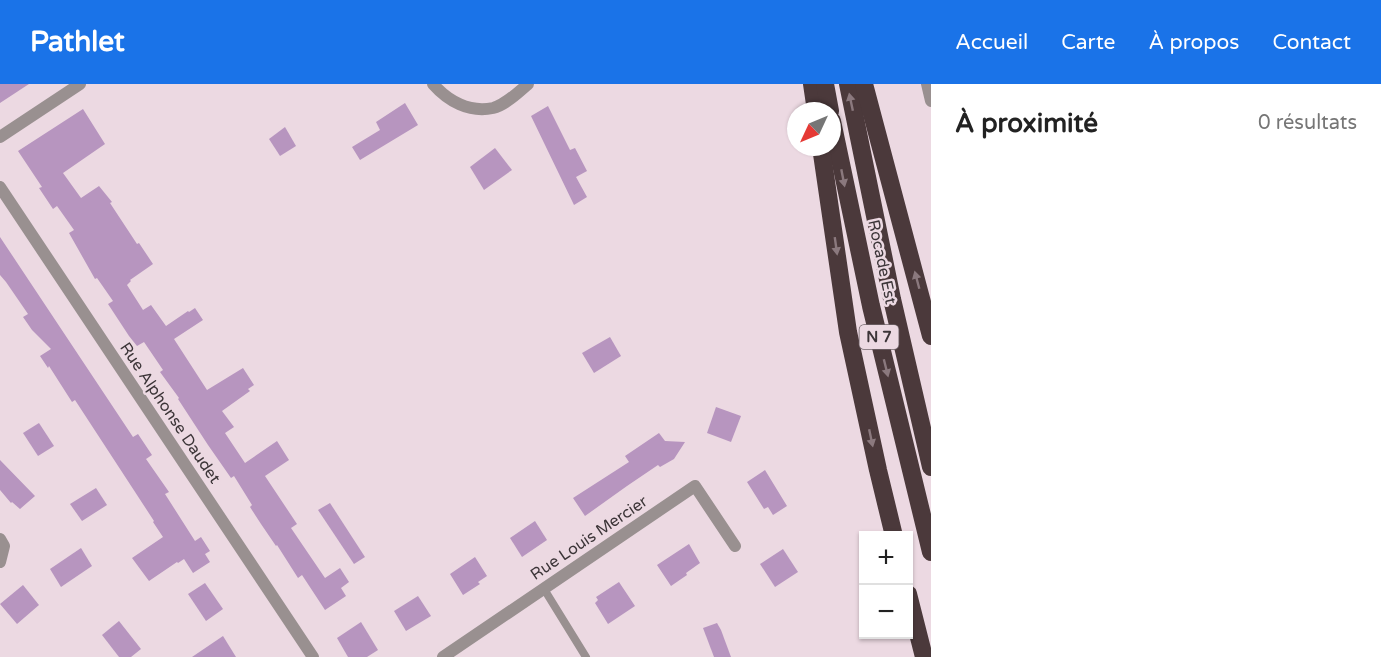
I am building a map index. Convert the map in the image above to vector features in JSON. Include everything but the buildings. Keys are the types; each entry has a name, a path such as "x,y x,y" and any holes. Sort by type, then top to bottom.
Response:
{"highway":[{"path":"812,84 815,102"},
{"path":"825,84 828,102"},
{"name":"Rocade Est","path":"848,84 892,299 931,467"},
{"path":"864,84 931,336"},
{"path":"822,156 848,332 893,531"},
{"name":"Rocade Est","path":"839,156 871,306 931,552"},
{"path":"913,611 924,657"}],"street":[{"path":"0,137 80,84"},
{"path":"434,84 448,99 470,108 493,108 515,96 528,84"},
{"path":"927,84 931,101"},
{"name":"Rue Alphonse Daudet","path":"0,187 313,657"},
{"name":"Rue Louis Mercier","path":"443,657 695,486 735,546"},
{"path":"0,539 4,546 0,562"}],"lane":[{"path":"544,589 586,657"}]}
